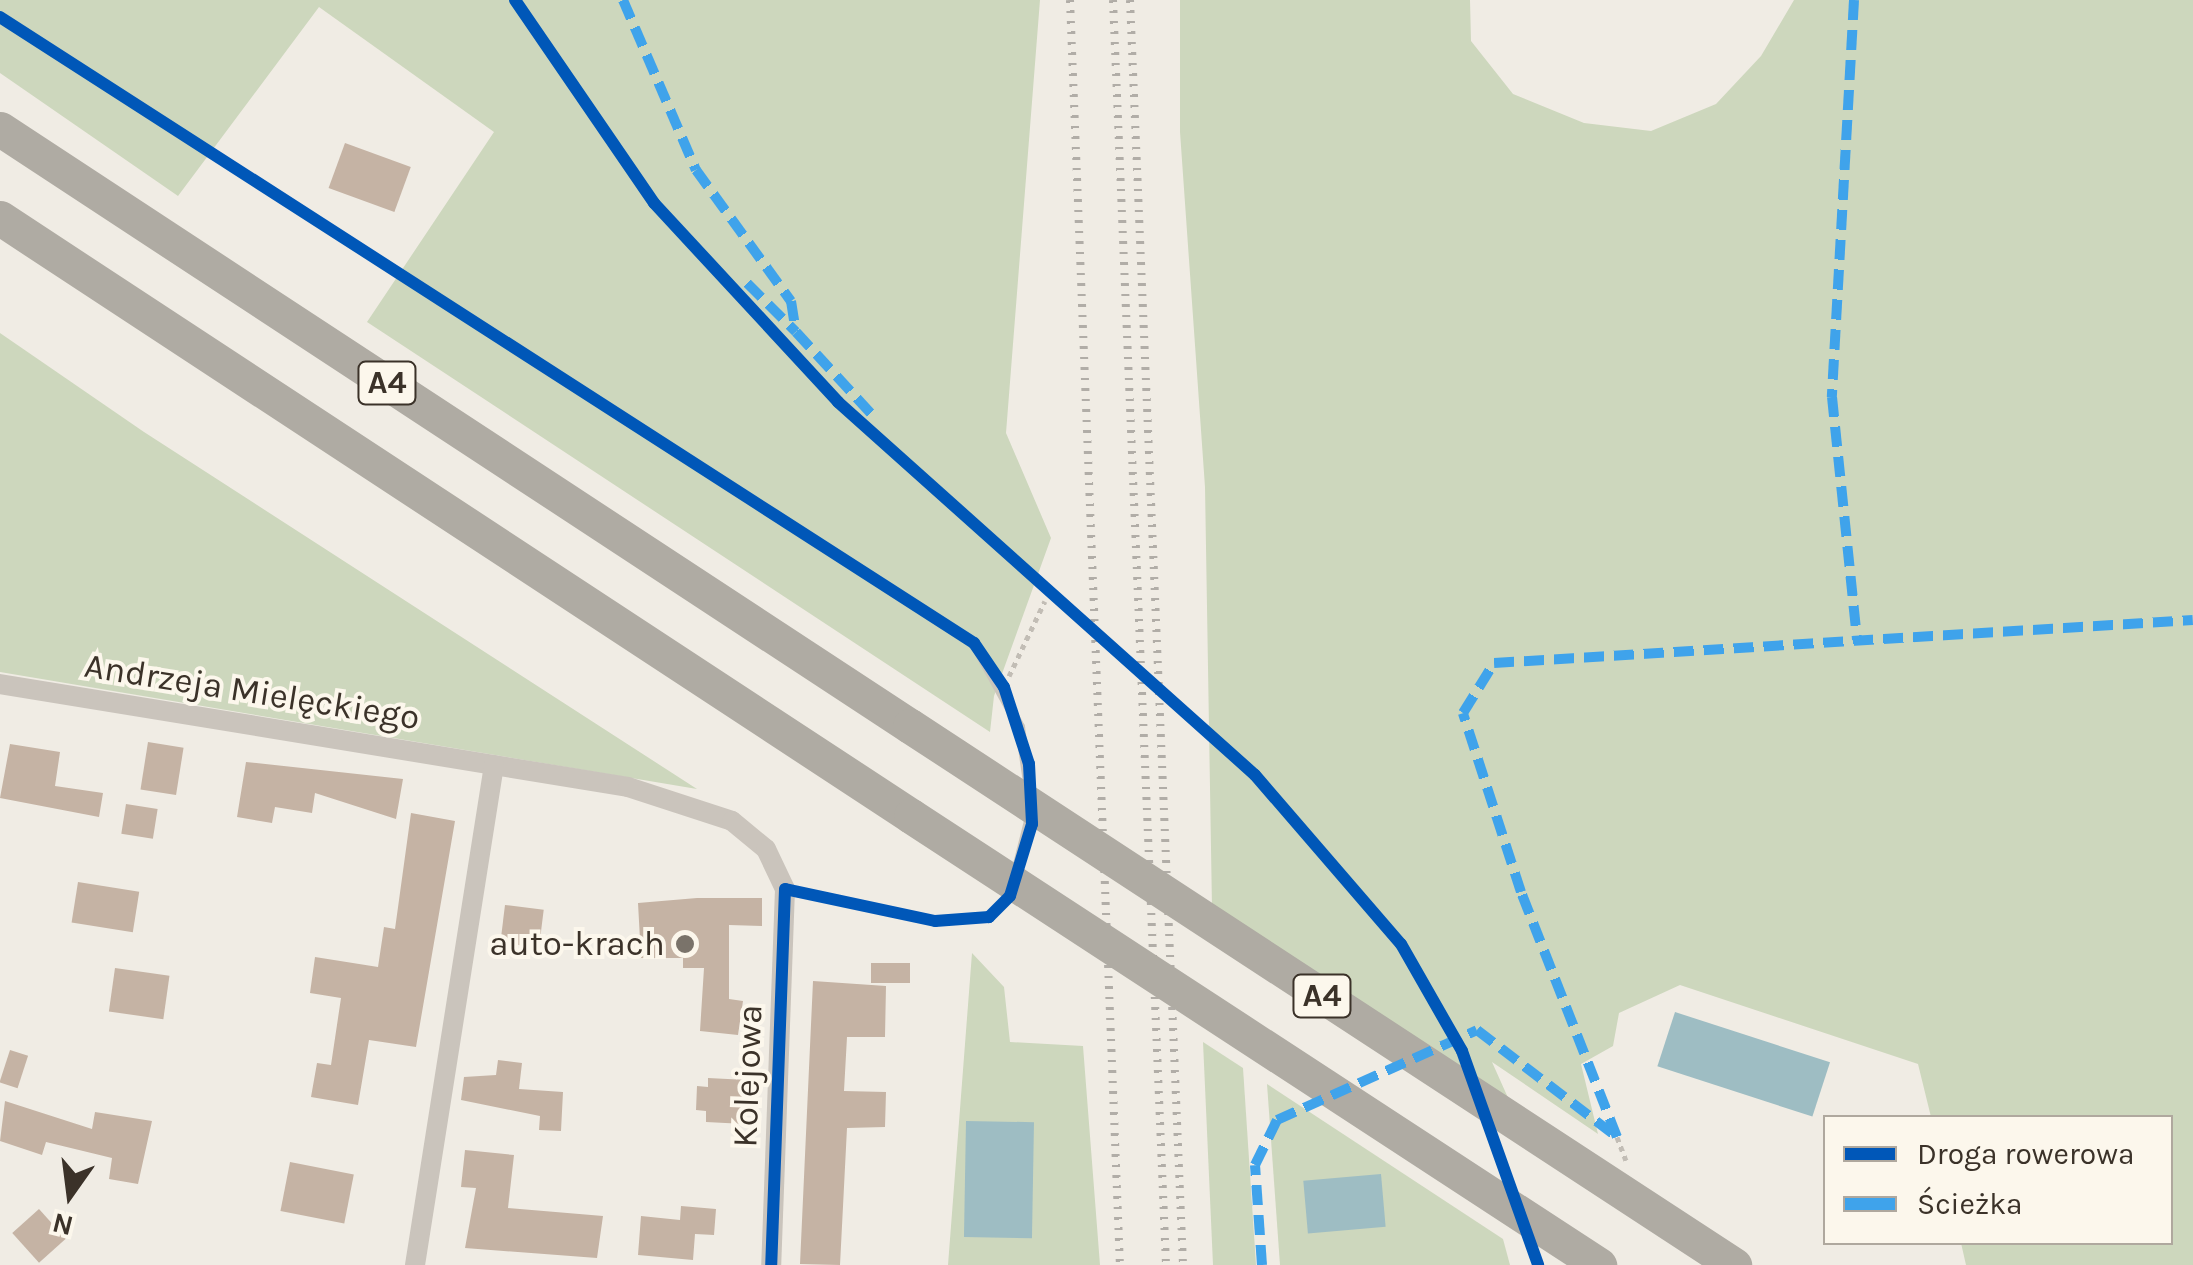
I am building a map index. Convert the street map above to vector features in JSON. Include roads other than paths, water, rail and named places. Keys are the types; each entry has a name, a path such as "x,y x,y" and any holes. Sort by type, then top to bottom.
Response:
{"highway":[{"name":"A4","path":"0,129 1734,1265"},
{"name":"A4","path":"0,218 1599,1265"}],"street":[{"name":"Andrzeja Mielęckiego","path":"0,684 494,765 699,806 766,849 785,889"},
{"path":"416,1254 494,765"},
{"name":"Kolejowa","path":"772,1265 785,889"}],"lane":[{"path":"0,17 974,643 1004,687 1029,764 1032,824 1010,896 989,917 935,921 785,889"}],"water":[{"path":"1675,1012 1830,1062 1812,1117 1657,1066"},
{"path":"966,1121 1034,1122 1032,1238 964,1237"},
{"path":"1381,1174 1386,1227 1308,1234 1303,1181"}],"railway":[{"path":"1070,0 1120,1265"},
{"path":"1113,0 1166,1265"},
{"path":"1130,0 1183,1265"}],"place":[{"name":"auto-krach","path":"685,944"}]}
